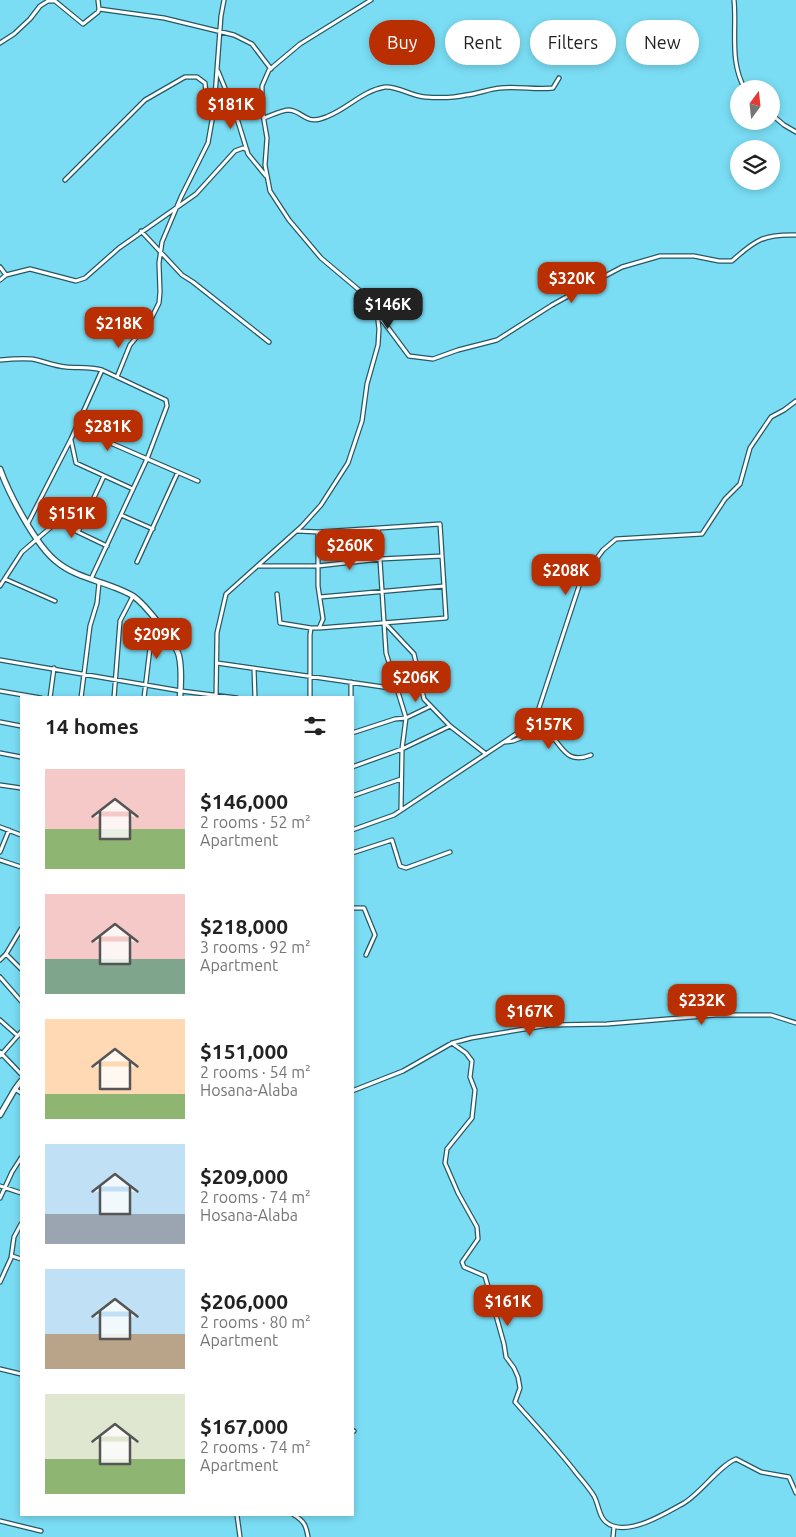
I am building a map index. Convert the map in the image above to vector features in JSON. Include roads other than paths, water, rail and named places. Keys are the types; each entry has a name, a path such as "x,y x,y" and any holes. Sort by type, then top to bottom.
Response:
{"main road":[{"path":"0,469 5,484 37,539 55,560 65,568 133,596 144,606 179,654 180,696"},
{"path":"0,1115 20,1082"}],"street":[{"path":"98,0 99,10"},
{"path":"118,377 130,345 150,321 159,303 162,242 208,143 214,112 221,16 224,0"},
{"path":"371,0 300,44 269,70 262,86 262,109 267,138 266,177 270,191 290,220 321,258 359,290 409,356 433,359 458,350 497,340 552,304 622,267 660,256 694,256 719,261 732,261 766,236 779,234 796,235"},
{"path":"734,0 734,47 742,80"},
{"path":"0,43 14,34 30,19 40,6 48,1 55,1 83,24 99,10 164,18 234,35 252,44 271,68"},
{"path":"218,71 236,115 248,154 266,177"},
{"path":"65,180 112,136 145,100 185,77 197,77 205,83 207,102 214,112"},
{"path":"264,118 288,110 312,120 321,119 368,92 383,88 393,87 408,94 423,97 445,97 505,88 553,88 559,78"},
{"path":"780,120 796,132"},
{"path":"0,280 6,275 30,269 76,281 85,278 141,231 196,194 235,152 243,148 247,150"},
{"path":"141,231 182,275 269,342"},
{"path":"0,267 6,275"},
{"path":"0,660 216,696 217,633 226,594 297,531 321,505 348,463 362,421 367,384 378,345 377,312"},
{"path":"0,360 32,359 53,365 83,366 102,370 166,400 167,406 147,458 91,580"},
{"path":"28,523 71,439 102,370"},
{"path":"354,829 394,816 531,722 538,711 581,580 603,550 616,539 702,534 725,499 740,484 750,448 771,417 796,401"},
{"path":"76,428 198,481"},
{"path":"71,439 76,463 133,489"},
{"path":"137,562 178,472"},
{"path":"78,532 104,476"},
{"path":"121,515 153,529"},
{"path":"0,586 22,552 57,522 107,546"},
{"path":"277,594 280,623 311,628 446,618 440,524 318,532 297,531"},
{"path":"378,529 386,653 406,718 402,749 401,811"},
{"path":"318,532 318,566 323,619 319,628"},
{"path":"258,566 318,566 380,559 442,556"},
{"path":"5,578 55,601"},
{"path":"81,696 90,626 97,603 99,583"},
{"path":"320,597 444,586"},
{"path":"114,696 120,621 133,596"},
{"path":"144,696 144,684 155,620"},
{"path":"384,623 414,654 424,699 450,726 486,754"},
{"path":"310,696 311,628"},
{"path":"216,663 397,689"},
{"path":"50,696 54,668"},
{"path":"254,669 254,696"},
{"path":"350,696 351,682"},
{"path":"0,691 29,696"},
{"path":"354,732 395,719 406,718 431,706"},
{"path":"0,722 20,726"},
{"path":"354,766 402,749 450,726"},
{"path":"504,742 513,741 542,730 548,732 562,751 570,756 578,759 591,755"},
{"path":"0,753 20,757"},
{"path":"354,795 401,779"},
{"path":"0,785 20,788"},
{"path":"0,827 20,835"},
{"path":"0,852 9,830"},
{"path":"354,852 392,840 400,866 406,868 450,852"},
{"path":"0,860 20,867"},
{"path":"354,908 364,908 375,935 366,955"},
{"path":"0,960 20,933"},
{"path":"6,954 20,968"},
{"path":"0,977 20,1000"},
{"path":"354,1090 403,1071 452,1043 549,1025 607,1024 716,1015 770,1015 796,1023"},
{"path":"0,1020 18,1036"},
{"path":"20,1033 1,1054 20,1073"},
{"path":"452,1043 466,1053 472,1061 470,1077 474,1090 472,1118 447,1149 445,1163 458,1193 477,1226 478,1239 462,1262 464,1267 485,1276 506,1357 518,1378 520,1388 515,1402 594,1496 598,1512 604,1522 614,1527 626,1528 658,1518 689,1500 730,1462 736,1459 761,1472 789,1476 796,1493"},
{"path":"15,1089 20,1092"},
{"path":"0,1102 7,1103"},
{"path":"0,1198 2,1187 20,1160"},
{"path":"2,1187 20,1193"},
{"path":"0,1282 12,1256 14,1237 20,1226"},
{"path":"12,1256 20,1259"},
{"path":"0,1369 20,1374"},
{"path":"237,1516 240,1537"},
{"path":"296,1516 306,1525 308,1537"},
{"path":"0,1521 40,1532"},
{"path":"613,1537 614,1527"}]}
